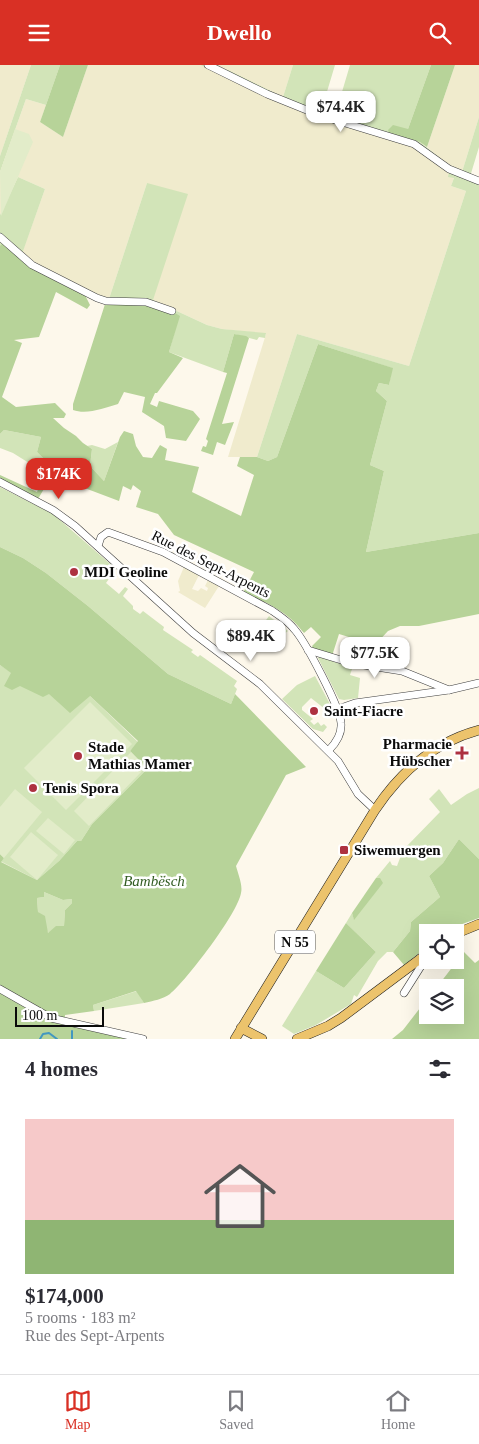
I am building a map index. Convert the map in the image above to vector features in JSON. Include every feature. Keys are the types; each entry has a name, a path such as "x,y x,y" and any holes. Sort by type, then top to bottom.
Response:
{"main road":[{"name":"N 55","path":"237,1038 241,1028 375,809 393,784 424,755 449,741 479,730"},
{"path":"464,930 479,924"},
{"path":"297,1039 328,1026 341,1018 419,960"},
{"path":"241,1028 262,1039"}],"street":[{"path":"208,65 297,106 329,118 414,144 449,169 479,181"},
{"path":"0,237 32,265 97,298 106,301 146,302 172,311"},
{"path":"0,483 53,510 75,526 193,633 260,684 329,750 358,794 375,809"},
{"name":"Rue des Sept-Arpents","path":"98,546 102,537 108,532 163,552 283,618 294,629 308,650 338,709 341,725 339,736 329,750"},
{"path":"308,650 351,663 402,671 448,690"},
{"path":"338,709 355,703 448,690 479,683"},
{"path":"404,993 419,969"},
{"path":"0,989 51,1018 143,1039"}],"shaded area":[{"path":"0,65 31,65 0,156"},
{"path":"88,65 200,65 223,74 266,96 412,147 449,172 454,178 451,186 466,191 409,366 297,334 257,457 228,457 266,334 222,329 207,325 153,300 147,183 109,299 98,296 33,263 22,253 45,189 18,177 0,215 0,172 26,99 46,105 40,122 63,137"},
{"path":"208,65 293,65 283,97"},
{"path":"455,65 479,65 479,117 462,172 443,161 427,147"},
{"path":"184,567 199,575 192,589 198,591 201,588 207,591 208,588 205,586 208,580 219,586 205,608 178,592 180,591 178,581"}],"green space":[{"path":"31,65 60,65 46,105 26,99 0,172 0,156"},
{"path":"60,65 88,65 63,137 40,122"},
{"path":"200,65 208,65 226,72 228,70 283,97 293,65 335,65 320,115 329,118 332,110 336,112 350,65 431,65 408,129 389,134 420,142 450,166 462,172 479,117 479,147 469,180 479,184 479,533 366,552 384,471 370,465 387,401 376,391 379,383 389,385 392,368 318,344 277,457 268,461 257,457 297,334 409,366 466,191 451,186 454,178 448,177 449,172 412,147 325,120"},
{"path":"431,65 455,65 427,147 420,142 389,134 388,130 393,125 408,129"},
{"path":"15,129 29,134 33,142 1,216 0,172"},
{"path":"18,177 45,189 22,254 33,263 0,246 0,215"},
{"path":"147,183 188,194 153,300 207,325 222,329 266,333 265,338 259,337 257,340 234,334 223,372 169,352 179,316 107,301 39,266 98,296 109,299"},
{"path":"3,243 19,258 84,293 90,305 87,309 56,292 39,337 14,340 22,343 2,397 16,407 55,403 66,414 64,418 53,418 92,449 90,466 104,481 124,431 133,434 136,446 143,457 152,458 160,445 167,449 165,460 199,467 192,492 241,516 254,475 237,466 240,457 257,457 268,461 277,457 318,344 393,368 389,385 379,383 376,391 387,401 370,465 384,471 366,552 479,533 479,614 419,626 400,626 388,631 375,645 339,634 332,656 313,648 312,646 321,637 311,627 304,633 282,612 265,602 264,604 243,593 254,572 174,535 158,514 136,507 141,491 133,485 131,490 123,486 119,501 74,484 71,490 48,482 38,499 0,479 0,475 37,492 41,481 33,479 43,458 37,452 41,437 4,430 0,434 0,246"},
{"path":"106,301 153,304 180,316 169,352 183,358 157,393 155,393 150,404 157,407 159,401 193,411 200,419 186,441 166,438 164,426 142,412 145,397 124,392 118,404 84,412 73,410 73,404"},
{"path":"234,334 249,338 222,424 234,422 225,445 217,442 213,455 201,451 203,446 206,447 208,441 206,439 227,373 223,372"},
{"path":"4,430 41,437 37,452 43,458 37,468 13,453 0,448 0,434"},
{"path":"118,442 104,481 90,466 92,449 87,446 92,445 105,449"},
{"path":"0,487 53,514 116,569 106,583 119,594 125,587 128,589 123,596 133,606 133,609 140,614 143,611 164,627 163,630 193,650 191,652 198,657 200,655 237,681 234,686 237,689 231,704 168,674 46,573 23,558 0,547"},
{"name":"Bambësch","path":"0,547 23,558 46,573 168,674 231,704 235,694 306,767 286,775 236,866 241,887 238,903 199,962 178,987 167,996 154,1001 144,1003 136,991 93,1005 94,1011 65,1015 65,1022 143,1039 0,1039 0,854 4,858 1,862 37,880 59,861 77,841 81,841 92,824 147,769 130,751 138,741 90,696 70,713 49,694 43,697 20,686 12,690 4,686 11,673 0,665","holes":["44,892 63,900 72,899 72,903 65,910 64,926 56,926 48,933 45,916 38,912 37,898 44,897"]},
{"path":"269,616 288,631 276,640 259,630"},
{"path":"320,656 337,663 353,666 350,675 360,678 358,698 339,699 318,658"},
{"path":"0,665 12,673 90,696 138,742 130,751 147,769 92,824 81,841 77,841 59,861 37,880 0,861 4,858 0,854"},
{"path":"315,676 331,706 325,709 311,698 302,707 302,710 313,719 310,721 314,725 318,722 321,726 324,724 327,727 323,732 313,729 282,699 297,685"},
{"name":"Stade Mathias Mamer","path":"90,702 132,744 66,810 24,768"},
{"path":"131,752 146,767 89,826 74,811"},
{"path":"479,788 479,859 459,839 443,863 429,876 440,897 411,922 410,931 393,952 387,952 378,961 357,997 354,995 351,1004 316,1025 294,1034 282,1026 316,971 344,988 376,952 346,923 352,913 354,919 380,878 376,878 390,861 392,865 397,866 400,858 406,852 406,847 440,812 429,799 439,789 451,805"},
{"path":"15,789 42,812 4,858 0,854 0,807"},
{"path":"48,818 75,840 64,854 36,831"},
{"path":"31,832 58,855 37,880 10,857"},
{"path":"459,839 479,859 479,918 462,924 419,924 419,953 404,965 393,952 410,931 411,922 440,897 429,876 443,863"},
{"path":"376,878 380,878 383,883 354,920 352,913"},
{"path":"44,892 63,900 72,899 72,903 65,910 64,926 48,933 38,912 37,898 44,897"},
{"path":"346,923 376,952 344,988 316,971"},
{"path":"464,952 475,963 479,960 479,1039 392,1039 403,1030 419,1009 419,1024 464,1024 464,979 443,979 451,969 464,969"},
{"path":"137,991 144,1003 94,1011 93,1005"}],"waterway":[{"path":"72,1031 72,1039"},
{"path":"40,1039 43,1034 49,1033 57,1039"}],"place":[{"name":"MDI Geoline","path":"74,572"},
{"name":"Saint-Fiacre","path":"314,711"},
{"name":"Pharmacie Hübscher","path":"462,753"},
{"name":"Stade Mathias Mamer","path":"78,756"},
{"name":"Tenis Spora","path":"33,788"},
{"name":"Siwemuergen","path":"344,850"}]}
